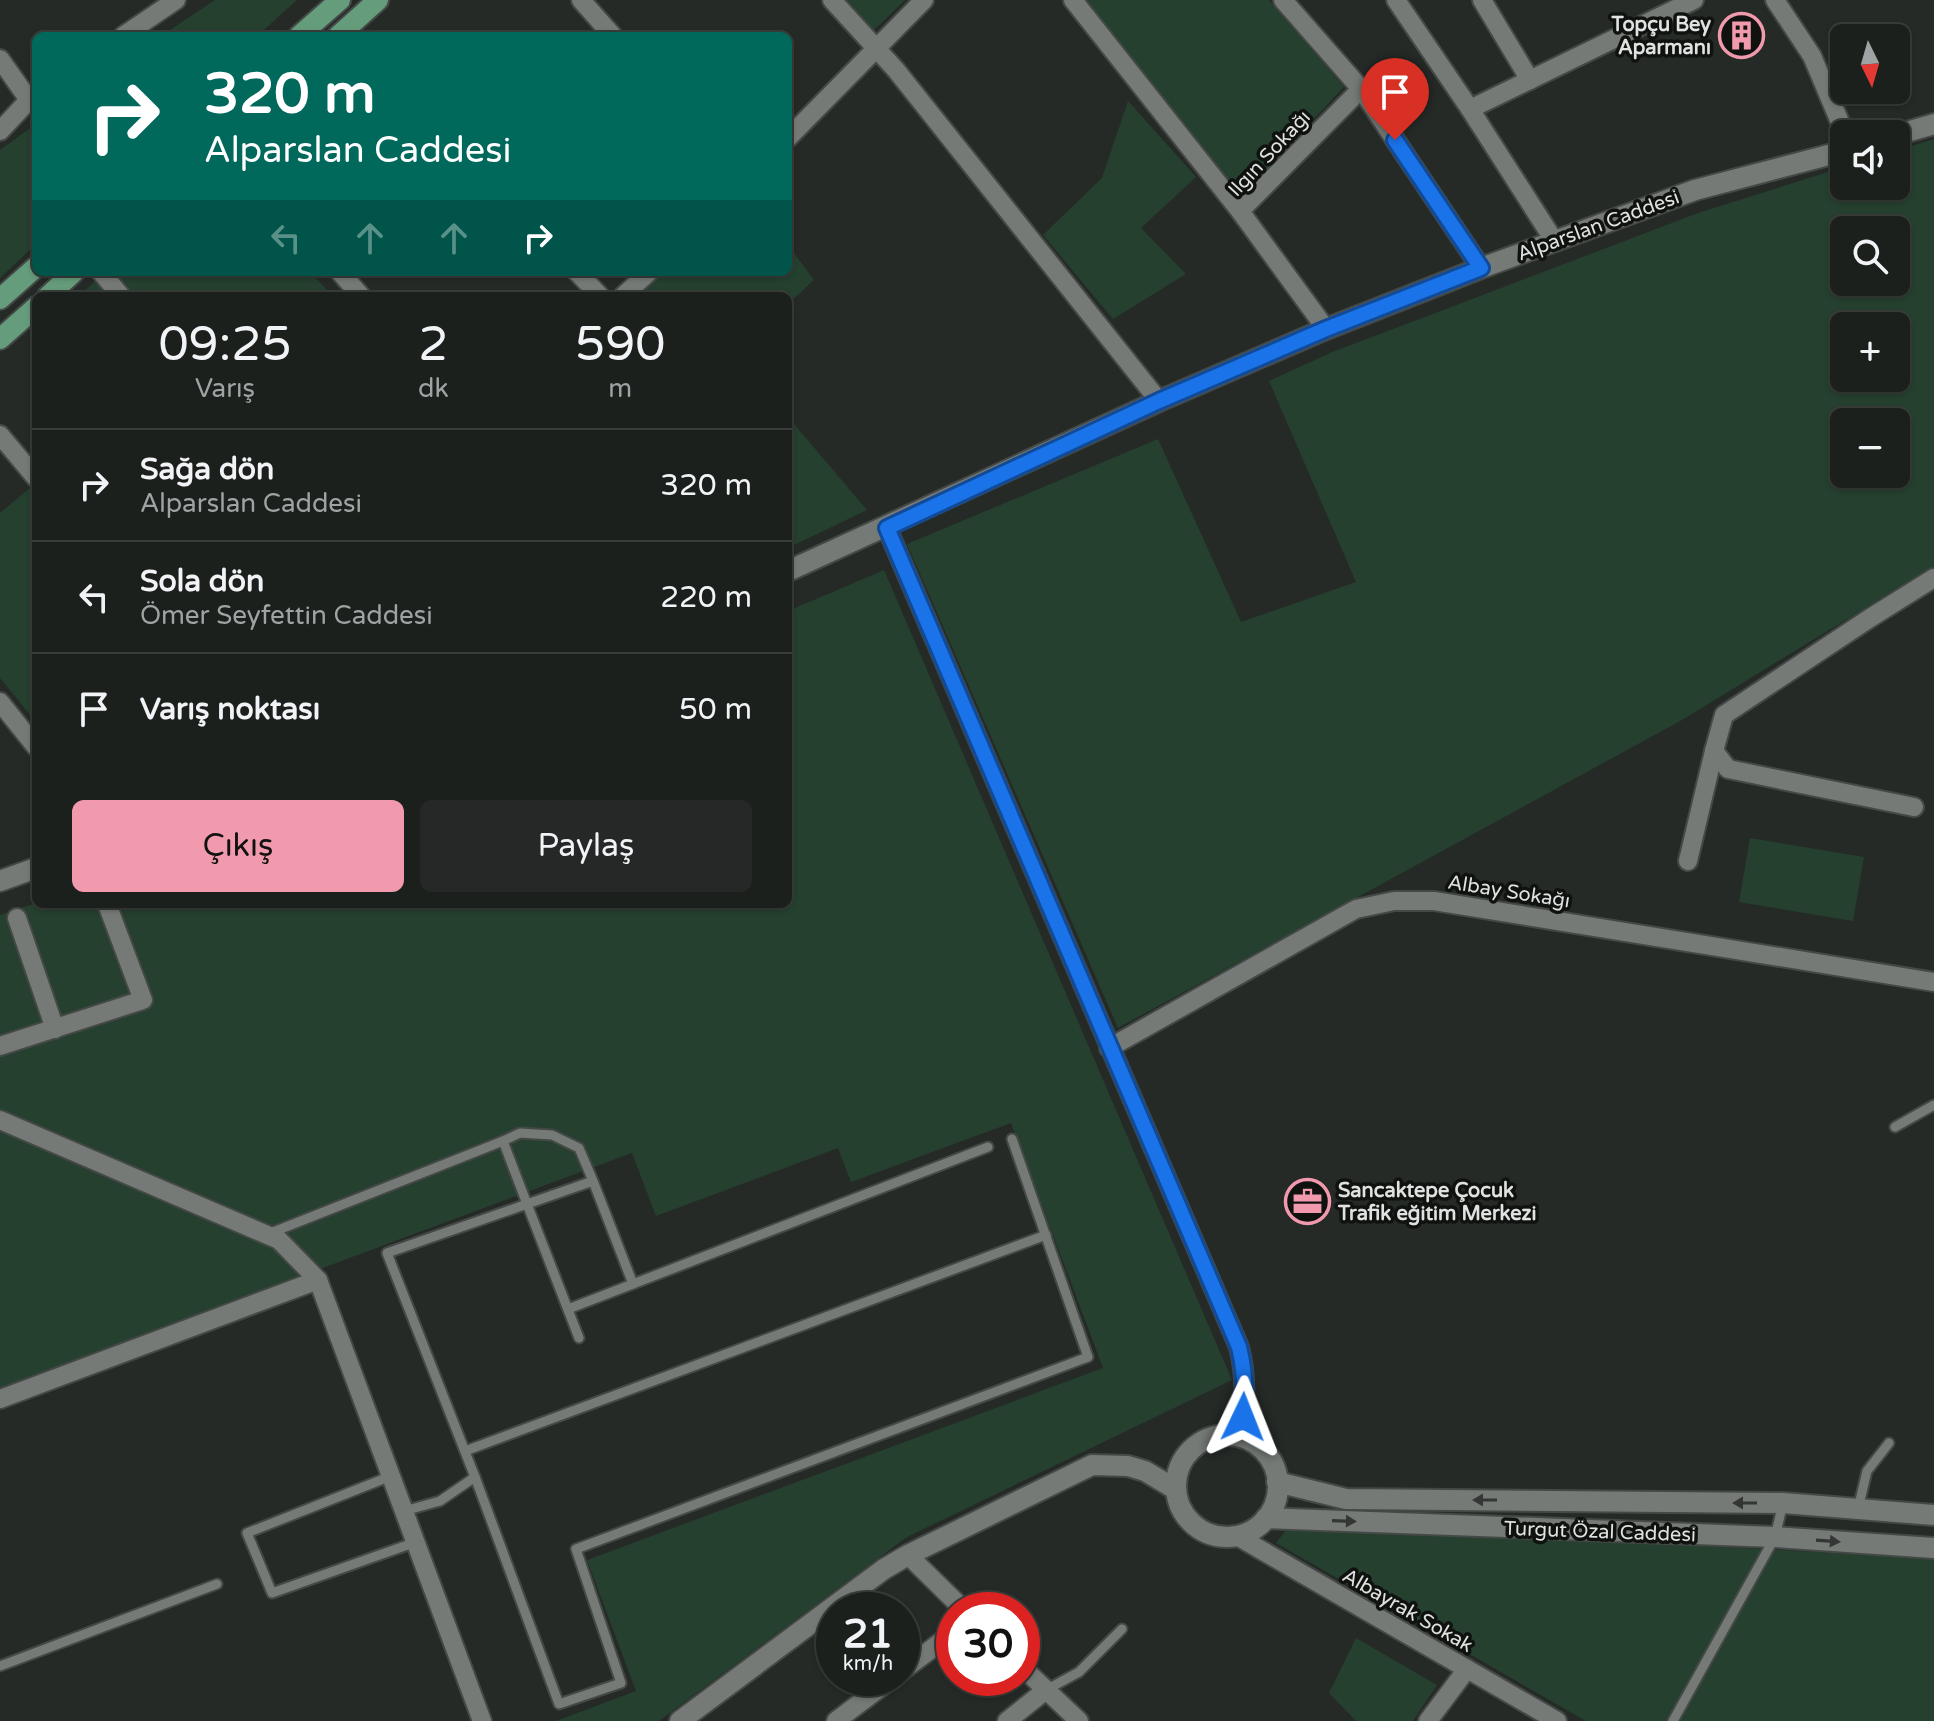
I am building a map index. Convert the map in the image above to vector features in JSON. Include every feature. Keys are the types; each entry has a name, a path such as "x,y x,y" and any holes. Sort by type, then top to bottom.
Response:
{"main road":[{"path":"304,32 340,0"},
{"path":"348,32 378,0"},
{"path":"0,299 32,271"},
{"path":"52,292 70,276"},
{"path":"0,339 32,311"}],"street":[{"path":"129,32 176,0"},
{"path":"581,0 609,32"},
{"path":"832,0 906,83 1159,401"},
{"path":"792,134 924,0"},
{"path":"1073,0 1240,211"},
{"path":"1283,0 1361,89 1481,268"},
{"path":"1396,0 1555,242"},
{"path":"1482,0 1530,80"},
{"path":"1775,0 1812,56 1839,120"},
{"path":"1470,109 1683,2"},
{"path":"0,59 32,97 0,131"},
{"name":"Ilgın Sokağı","path":"1326,329 1240,211 1361,89"},
{"path":"1910,131 1934,124"},
{"name":"Alparslan Caddesi","path":"792,569 1159,401 1326,329 1481,268 1695,190 1830,155"},
{"path":"104,276 118,292"},
{"path":"344,276 358,292"},
{"path":"581,276 596,292"},
{"path":"627,292 645,276"},
{"path":"0,435 32,473"},
{"path":"887,528 1239,1347 1246,1391 1239,1437"},
{"path":"1688,861 1724,715 1934,578"},
{"path":"0,702 32,742"},
{"path":"1714,751 1728,769 1914,807"},
{"path":"0,881 32,869"},
{"name":"Albay Sokağı","path":"1109,1048 1356,909 1394,901 1434,901 1934,982"},
{"path":"0,1046 143,1000 108,908"},
{"path":"17,918 55,1029"},
{"path":"0,1120 279,1240 318,1280 482,1721"},
{"path":"0,1399 318,1280"},
{"path":"1227,1435 1258,1446 1269,1457 1277,1482 1275,1504 1266,1518 1253,1530 1237,1536 1219,1537 1189,1521 1179,1506 1175,1489 1177,1472 1185,1456 1197,1444 1211,1437 1227,1435"},
{"path":"680,1721 884,1569 1092,1465 1128,1466 1145,1471 1175,1489"},
{"name":"Turgut Özal Caddesi","path":"1277,1482 1346,1499 1783,1503 1934,1515"},
{"name":"Turgut Özal Caddesi","path":"1266,1518 1775,1537 1934,1548"},
{"name":"Albayrak Sokak","path":"1237,1536 1557,1721"},
{"path":"908,1555 946,1592"},
{"path":"1428,1721 1467,1669"},
{"path":"1040,1684 1079,1721"},
{"path":"1007,1721 1046,1690"},
{"path":"836,1721 869,1696"}],"lane":[{"path":"1895,1127 1934,1105"},
{"path":"268,1235 520,1133 552,1135 579,1148 633,1284"},
{"path":"593,1181 387,1253 475,1477 559,1704 621,1683 576,1549 1088,1357 1012,1139"},
{"path":"503,1141 579,1338"},
{"path":"568,1309 988,1147"},
{"path":"465,1451 1046,1235"},
{"path":"1858,1509 1867,1471 1889,1443"},
{"path":"391,1476 247,1533 272,1593 416,1542"},
{"path":"404,1511 440,1501 475,1477"},
{"path":"1673,1721 1775,1537 1783,1503"},
{"path":"0,1666 217,1584"},
{"path":"1046,1690 1079,1672 1122,1629"}],"green space":[{"path":"215,0 297,0 261,32 167,32"},
{"path":"846,0 905,0 873,31"},
{"path":"1077,0 1269,0 1344,87 1240,197"},
{"path":"1128,101 1196,177 1141,228 1186,274 1113,319 1043,235 1102,178"},
{"path":"32,127 32,248 0,278 0,150"},
{"path":"1934,139 1934,566 1682,720 1118,1028 907,544 1158,439 1241,622 1356,582 1269,381 1330,353 1698,213 1830,171 1830,200 1910,200 1910,147"},
{"path":"792,250 814,280 792,300 792,292 638,292 656,276 792,276"},
{"path":"101,276 314,276 329,292 83,292"},
{"path":"792,422 867,510 792,546"},
{"path":"32,486 32,717 0,678 0,513"},
{"path":"884,570 1232,1380 907,1537 833,1592 816,1592 816,1605 659,1721 556,1721 636,1691 587,1560 1103,1368 1011,1123 851,1182 838,1148 656,1216 632,1153 0,1388 0,915 32,904 32,908 792,908 792,609"},
{"path":"1750,838 1864,857 1853,921 1739,902"},
{"path":"1290,1525 1934,1558 1934,1721 1586,1721 1276,1543"},
{"path":"1356,1638 1437,1685 1413,1721 1356,1721 1329,1693"}],"place":[{"name":"Topçu Bey Aparmanı","path":"1742,36"},
{"name":"Sancaktepe Çocuk Trafik eğitim Merkezi","path":"1307,1202"}],"route":[{"path":"1243,1417 1246,1391 1239,1347 887,528 1159,401 1326,329 1481,268 1395,140"}]}
